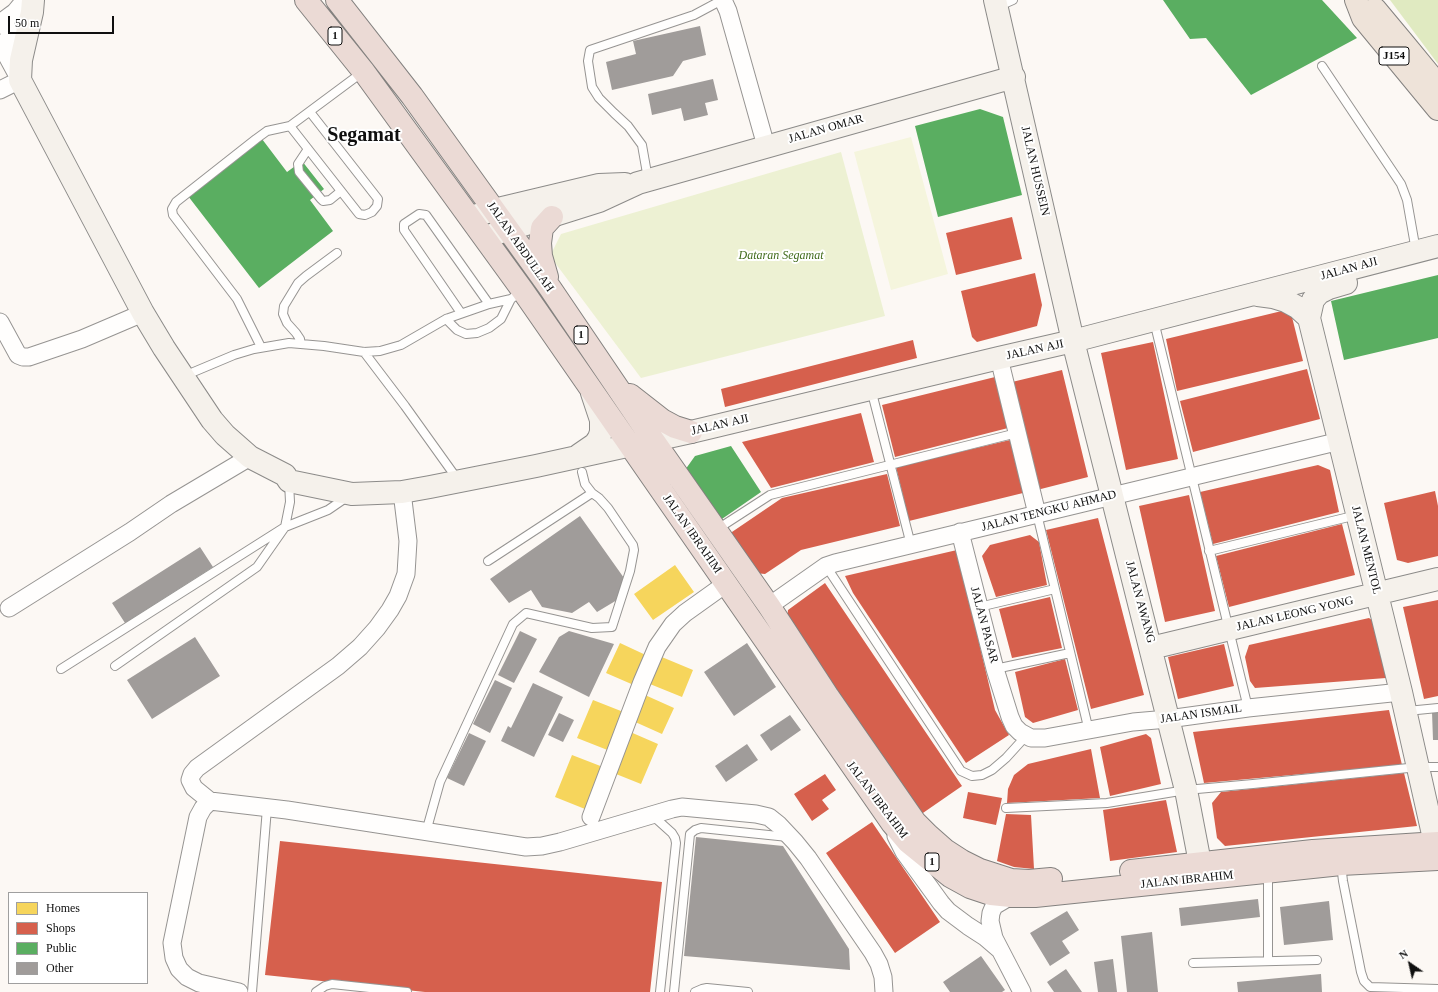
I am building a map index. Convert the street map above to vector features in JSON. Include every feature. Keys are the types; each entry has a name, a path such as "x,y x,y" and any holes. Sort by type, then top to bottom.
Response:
{"highway":[{"name":"1","path":"306,0 373,65"},
{"name":"1","path":"337,0 373,65"},
{"name":"JALAN ABDULLAH","path":"373,65 412,96 550,288 653,440"},
{"name":"JALAN ABDULLAH","path":"373,65 471,218 485,237 517,295 590,388 630,445"},
{"path":"550,288 544,267 540,243 542,228 552,217"},
{"path":"607,373 634,399 662,420 691,432"},
{"name":"JALAN IBRAHIM","path":"653,440 769,606 827,695 915,822 945,850 962,861 997,876 1011,880 1029,881 1313,851 1437,848"},
{"name":"JALAN IBRAHIM","path":"630,445 892,823 908,842 950,876 970,887 991,894 1035,896 1341,864 1437,848"}],"main road":[{"path":"32,0 32,12 20,70 143,313 182,376 212,420 225,435 250,457 285,476 289,481"},
{"name":"J154","path":"1357,0 1373,8 1406,45 1438,85"},
{"name":"J154","path":"1357,0 1363,18 1438,109"},
{"name":"JALAN HUSSEIN","path":"1002,2 1014,77 1074,342"},
{"name":"JALAN OMAR","path":"485,237 599,202 643,182 1014,77"},
{"name":"JALAN OMAR","path":"471,218 494,210 599,186 643,182"},
{"name":"JALAN AJI","path":"289,481 352,494 402,492 577,465 630,445 691,432 999,358 1074,342 1438,246"},
{"name":"JALAN AJI","path":"1308,318 1313,300 1318,293 1329,288 1438,260"},
{"path":"1253,295 1273,297 1286,301 1297,307 1308,318"},
{"name":"JALAN MENTOL","path":"1308,318 1340,441 1403,702 1428,767 1437,848"},
{"name":"JALAN AWANG","path":"1074,342 1152,648 1186,790 1200,863"},
{"path":"577,465 585,452 595,444 601,432 600,420 590,388"},
{"name":"JALAN LEONG YONG","path":"1152,648 1438,579"}],"street":[{"path":"20,70 18,48 13,38 1,22 15,12 25,0"},
{"path":"723,0 728,11 766,146"},
{"path":"0,44 20,70"},
{"path":"0,90 20,70"},
{"path":"0,322 18,355 29,357 82,339 143,313"},
{"path":"999,358 1037,514"},
{"name":"JALAN TENGKU AHMAD","path":"769,606 826,566 1112,495 1340,441"},
{"path":"9,608 130,532 171,504 250,457"},
{"path":"402,492 408,541 406,574 398,596 390,610 377,628 360,647 338,666 197,768 192,774 190,780 194,788 210,801 267,808 526,847 542,846 591,834 682,807 756,814 769,818 791,837 808,858 873,953 879,964 883,977 884,992"},
{"name":"JALAN PASAR","path":"960,532 979,608 1010,718 1014,726 1026,736"},
{"path":"591,817 642,682 657,647 673,624 685,613 727,584"},
{"name":"JALAN ISMAIL","path":"1026,736 1031,738 1045,738 1133,722 1168,719 1248,708 1403,702"},
{"path":"210,801 203,808 198,817 172,943 174,958 179,969 187,977 199,983 238,992"},
{"path":"892,823 894,832 904,852 948,912 985,937 999,950"},
{"path":"1012,896 994,906 990,921 991,929 999,950 1017,989"}],"lane":[{"path":"643,182 642,145 628,126 599,98 592,87 588,60 590,50 694,15 723,0"},
{"path":"261,347 238,300 173,215 172,210 176,202 267,131 290,126 373,65"},
{"path":"1322,66 1401,184 1407,200 1416,252"},
{"path":"290,126 359,214 365,215 372,212 377,206 378,199 310,112"},
{"path":"308,149 298,164 299,172 320,199 323,201 330,200 341,191"},
{"path":"461,314 404,230 404,224 420,214 426,215 489,304"},
{"path":"301,344 300,339 287,323 283,314 284,306 298,283 337,253"},
{"path":"182,376 234,355 261,347 289,343 364,352 380,351 401,345 446,319 517,295"},
{"path":"446,319 457,330 466,334 477,333 489,328 501,319 517,295"},
{"path":"1154,321 1248,708"},
{"path":"364,352 406,406 459,482"},
{"path":"871,389 911,545"},
{"path":"716,531 770,495 1017,433"},
{"path":"426,832 440,782 513,624 526,613 592,628 612,626 630,571 634,550 633,545 608,508 585,484 577,465"},
{"path":"115,666 257,567 285,527 290,502 289,481"},
{"path":"488,561 592,493"},
{"path":"61,669 285,527 328,510 352,494"},
{"path":"1037,514 1089,731"},
{"path":"1210,551 1357,515"},
{"path":"826,566 961,771 972,776 982,775 992,770 1006,758 1026,736"},
{"path":"979,608 1055,589"},
{"path":"996,669 1070,653"},
{"path":"1403,702 1438,708"},
{"path":"1006,808 1107,803 1186,790 1428,767"},
{"path":"252,992 267,808"},
{"path":"652,815 672,833 676,842 660,992"},
{"path":"674,992 690,834 694,830 701,828 791,837"},
{"path":"1341,864 1360,972 1364,981 1370,987 1438,989"},
{"path":"1268,872 1268,961"},
{"path":"1193,963 1317,960"},
{"path":"316,992 325,986 332,984 407,992"},
{"path":"696,992 707,988 748,992"}],"green space":[{"path":"1390,0 1438,0 1438,64"},
{"path":"911,137 948,274 891,290 854,152"},
{"name":"Dataran Segamat","path":"841,152 885,316 641,378 550,256 561,234"}],"building: Homes":[{"path":"675,565 694,592 653,620 634,594"},
{"path":"620,643 650,657 636,686 606,673"},
{"path":"657,655 693,670 682,697 645,682"},
{"path":"645,695 674,708 662,734 633,721"},
{"path":"593,700 626,713 610,751 577,738"},
{"path":"628,731 658,744 641,784 611,772"},
{"path":"572,755 603,767 585,809 555,797"}],"building: Shops":[{"path":"1012,217 1022,259 956,275 946,233"},
{"path":"1035,273 1042,305 1037,326 977,342 972,337 961,291"},
{"path":"1290,309 1303,361 1177,391 1166,339"},
{"path":"913,340 917,358 725,407 721,389"},
{"path":"1153,342 1178,459 1126,470 1101,353"},
{"path":"1307,369 1320,419 1193,452 1180,401"},
{"path":"1062,370 1088,477 1037,490 1012,382"},
{"path":"995,377 1008,428 895,457 882,405"},
{"path":"861,413 874,462 771,488 742,442"},
{"path":"1010,440 1023,493 909,521 896,467"},
{"path":"1318,465 1330,470 1339,512 1213,544 1200,492"},
{"path":"887,474 900,526 801,550 765,574 755,573 729,534 782,498"},
{"path":"1435,491 1438,506 1438,556 1408,563 1397,560 1384,503"},
{"path":"1189,495 1215,611 1165,622 1139,506"},
{"path":"1098,518 1144,695 1091,709 1046,530"},
{"path":"1342,524 1355,575 1229,607 1216,556"},
{"path":"1030,535 1039,542 1047,585 996,597 982,556 990,545"},
{"path":"957,550 995,710 1009,735 966,763 853,593 845,576"},
{"path":"825,583 962,786 920,815 787,618 788,610"},
{"path":"1050,597 1062,648 1012,658 999,609"},
{"path":"1438,600 1438,696 1424,699 1403,607"},
{"path":"1369,618 1379,625 1386,678 1255,688 1250,681 1245,657 1249,645"},
{"path":"1224,644 1234,686 1178,699 1168,657"},
{"path":"1065,659 1078,710 1033,723 1025,717 1015,672"},
{"path":"1389,710 1402,765 1204,783 1193,732"},
{"path":"1146,734 1151,738 1161,784 1110,796 1100,747"},
{"path":"1091,749 1100,798 1007,803 1008,789 1014,775 1028,764"},
{"path":"1404,773 1417,826 1225,846 1217,838 1212,803 1221,792"},
{"path":"825,774 836,790 822,800 829,809 812,821 794,794"},
{"path":"968,792 1002,798 996,825 963,818"},
{"path":"1166,800 1177,852 1110,861 1103,810"},
{"path":"1006,814 1031,815 1034,869 1014,867 997,861"},
{"path":"872,822 940,922 895,953 826,853"},
{"path":"280,841 662,882 650,992 425,992 265,975"}],"building: Public":[{"path":"1163,0 1322,0 1357,38 1251,95 1206,38 1190,39"},
{"path":"980,109 1003,117 1022,195 938,217 915,126"},
{"path":"262,139 287,172 302,161 324,189 310,200 333,231 259,288 188,196"},
{"path":"1438,275 1438,338 1344,360 1331,301"},
{"path":"731,446 761,492 719,521 685,470 695,456"}],"building: Other":[{"path":"700,26 706,55 683,61 673,76 612,90 606,62 636,54 633,41"},
{"path":"713,79 718,100 705,103 708,115 684,121 681,108 652,115 648,94"},
{"path":"580,516 624,578 617,600 597,612 589,602 572,613 542,607 531,590 509,603 490,579"},
{"path":"200,547 213,567 125,623 112,603"},
{"path":"520,631 537,639 514,683 498,675"},
{"path":"569,631 614,644 589,697 539,672 559,637"},
{"path":"195,637 220,676 152,719 127,680"},
{"path":"747,643 776,687 734,716 704,672"},
{"path":"495,680 512,688 490,733 473,724"},
{"path":"533,683 563,697 534,757 501,741 508,726 511,728"},
{"path":"1432,712 1438,712 1438,740 1433,740"},
{"path":"559,713 574,720 563,742 548,735"},
{"path":"790,715 801,730 771,751 760,735"},
{"path":"469,733 486,741 464,786 447,778"},
{"path":"747,744 758,760 726,782 715,766"},
{"path":"696,837 783,846 849,949 850,970 684,956"},
{"path":"1258,899 1260,917 1181,926 1179,908"},
{"path":"1329,901 1333,940 1284,945 1280,907"},
{"path":"1067,911 1079,930 1062,941 1070,953 1050,966 1030,933"},
{"path":"1152,932 1158,992 1127,992 1121,936"},
{"path":"981,956 1005,990 1002,992 950,992 943,982"},
{"path":"1113,959 1117,992 1098,992 1094,962"},
{"path":"1066,969 1082,992 1054,992 1047,982"},
{"path":"1321,974 1322,992 1238,992 1237,982"}],"district":[{"name":"Segamat","path":"364,136"}]}
